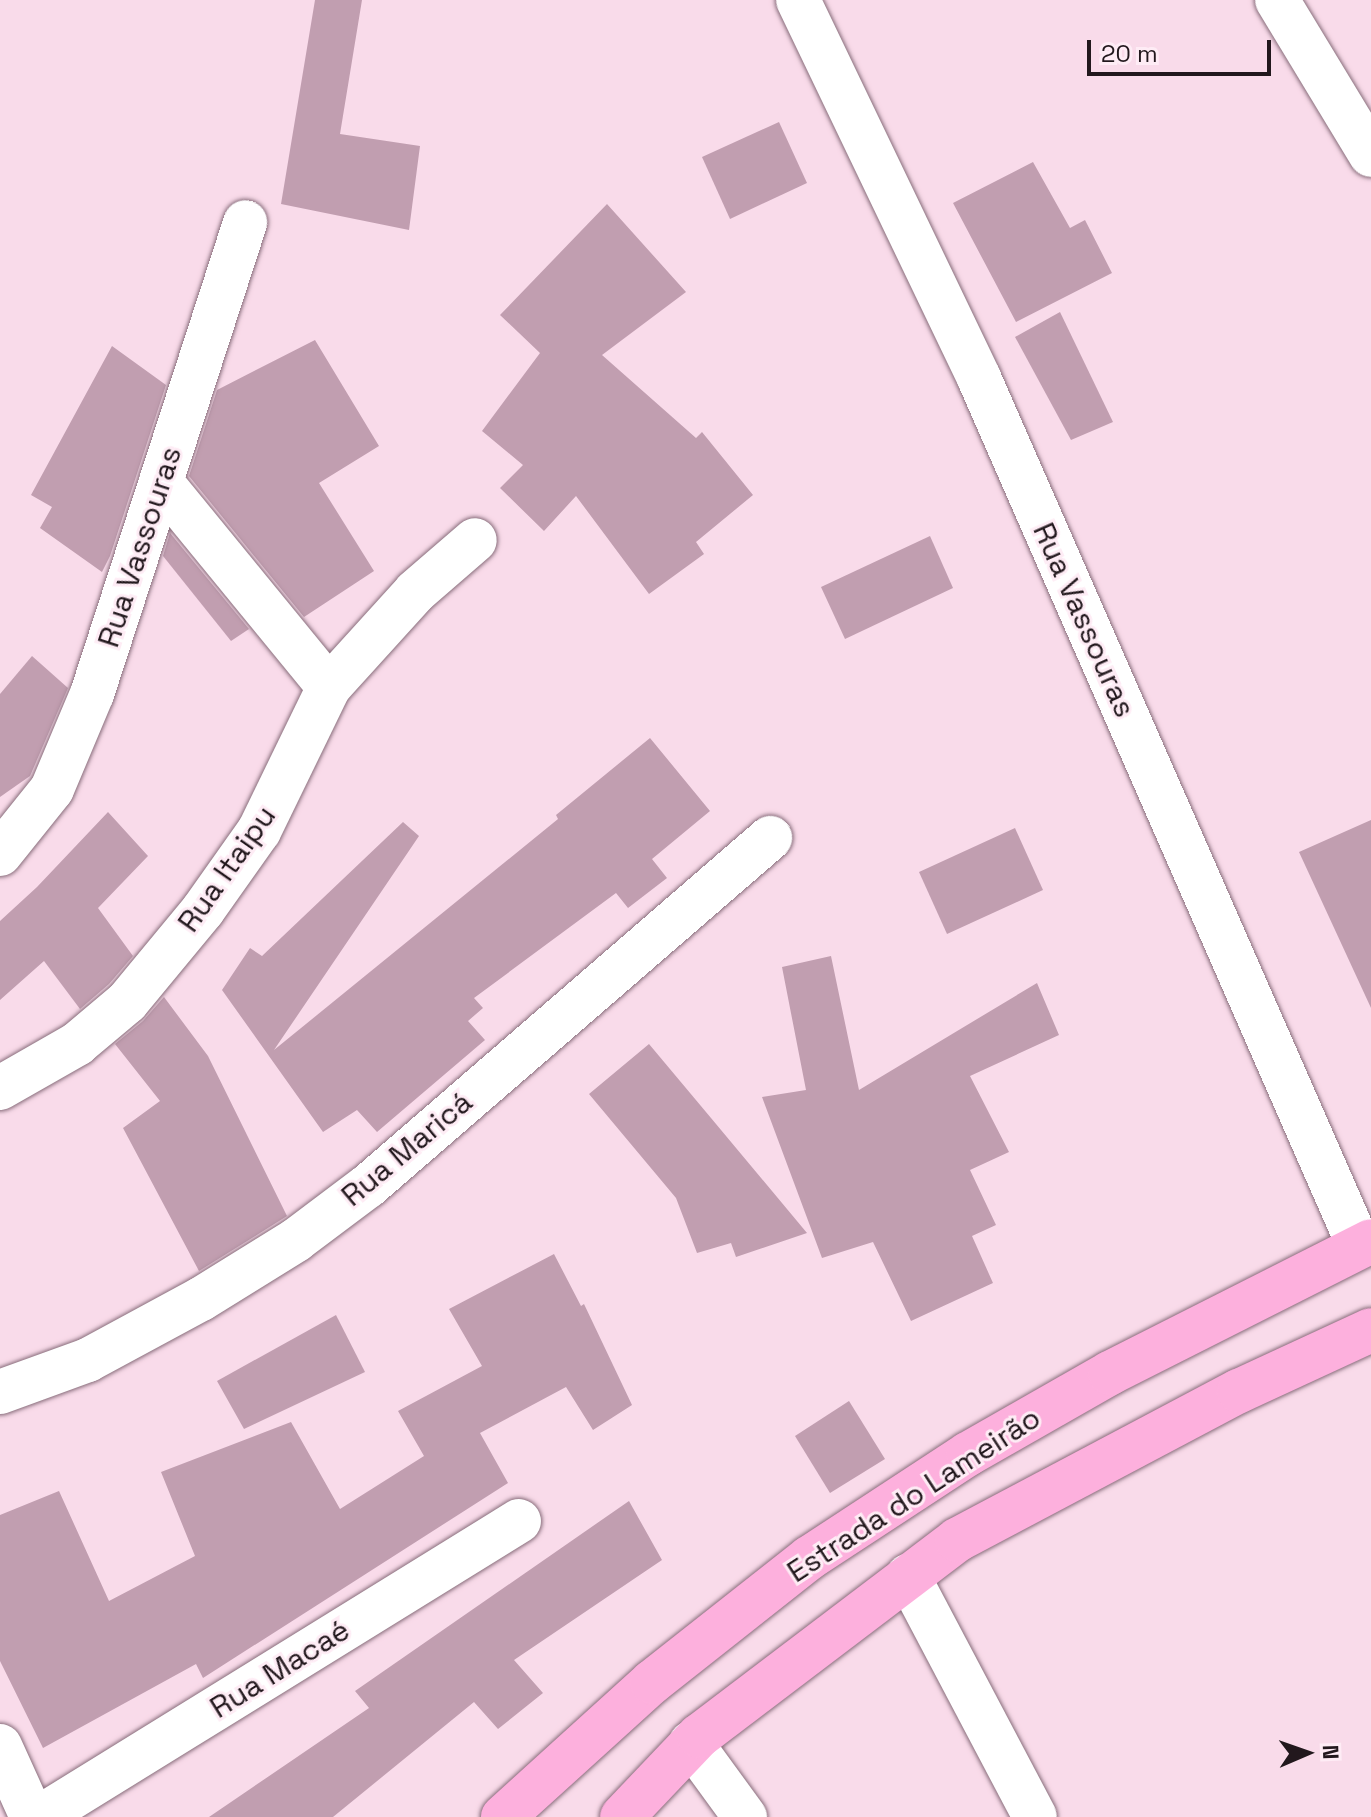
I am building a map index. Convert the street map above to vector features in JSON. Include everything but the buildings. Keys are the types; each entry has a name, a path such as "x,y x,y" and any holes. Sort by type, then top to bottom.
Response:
{"main road":[{"name":"Estrada do Lameirão","path":"503,1817 652,1682 809,1558 981,1446 1110,1373 1365,1244"},
{"name":"Estrada do Lameirão","path":"622,1817 691,1743 957,1540 1239,1391 1371,1330"}],"street":[{"name":"Rua Vassouras","path":"798,0 979,378 1365,1244"},
{"path":"1277,0 1371,155"},
{"name":"Rua Vassouras","path":"0,854 52,789 92,694 245,222"},
{"path":"161,482 329,687"},
{"name":"Rua Itaipu","path":"0,1088 77,1044 127,1002 194,921 259,831 329,687 415,592 475,540"},
{"name":"Rua Maricá","path":"0,1392 88,1360 201,1299 296,1240 368,1186 770,838"},
{"name":"Rua Macaé","path":"40,1817 519,1521"},
{"path":"908,1576 1035,1817"},
{"path":"691,1743 745,1817"},
{"path":"0,1746 32,1817"}]}
